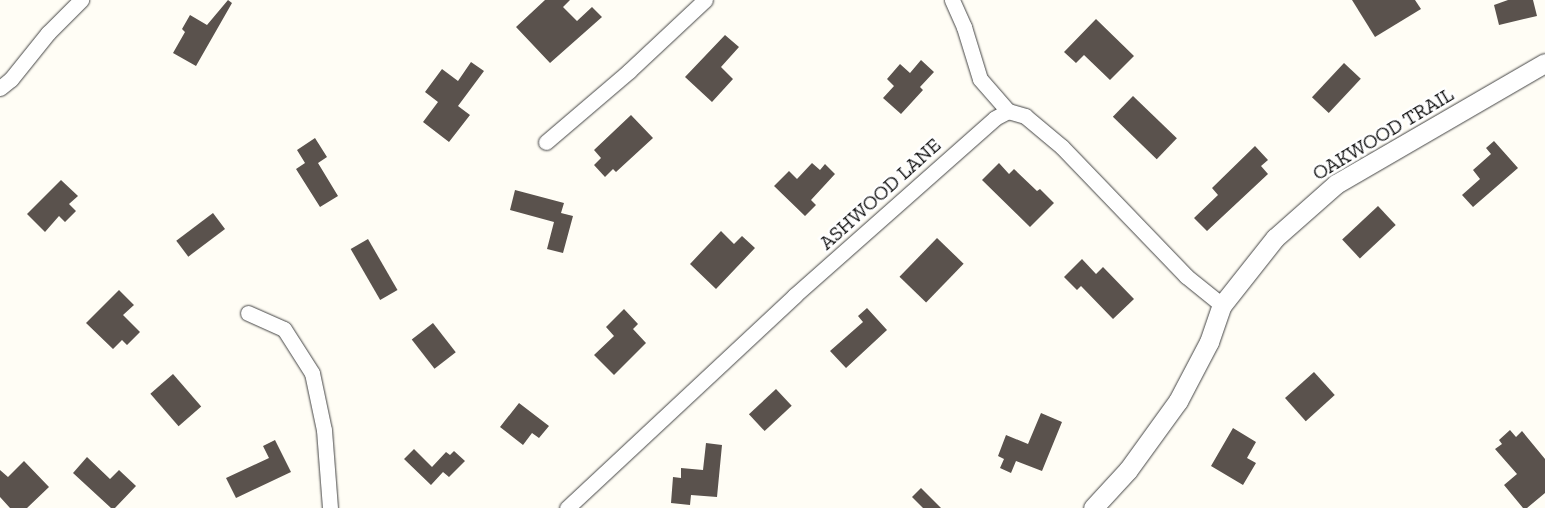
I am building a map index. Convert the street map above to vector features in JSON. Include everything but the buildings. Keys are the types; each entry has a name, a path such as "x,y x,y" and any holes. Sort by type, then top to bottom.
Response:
{"street":[{"path":"0,88 11,79 48,32 80,0"},
{"path":"546,142 629,71 705,0"},
{"path":"952,0 964,27 980,79 1008,111 1025,116 1062,146 1186,276 1222,305"},
{"name":"OAKWOOD TRAIL","path":"1093,508 1128,470 1178,401 1209,342 1222,305 1275,238 1336,184 1545,63"},
{"name":"ASHWOOD LANE","path":"567,508 794,296 995,118 1008,111"},
{"path":"248,314 284,330 312,373 324,430 330,508"}]}
